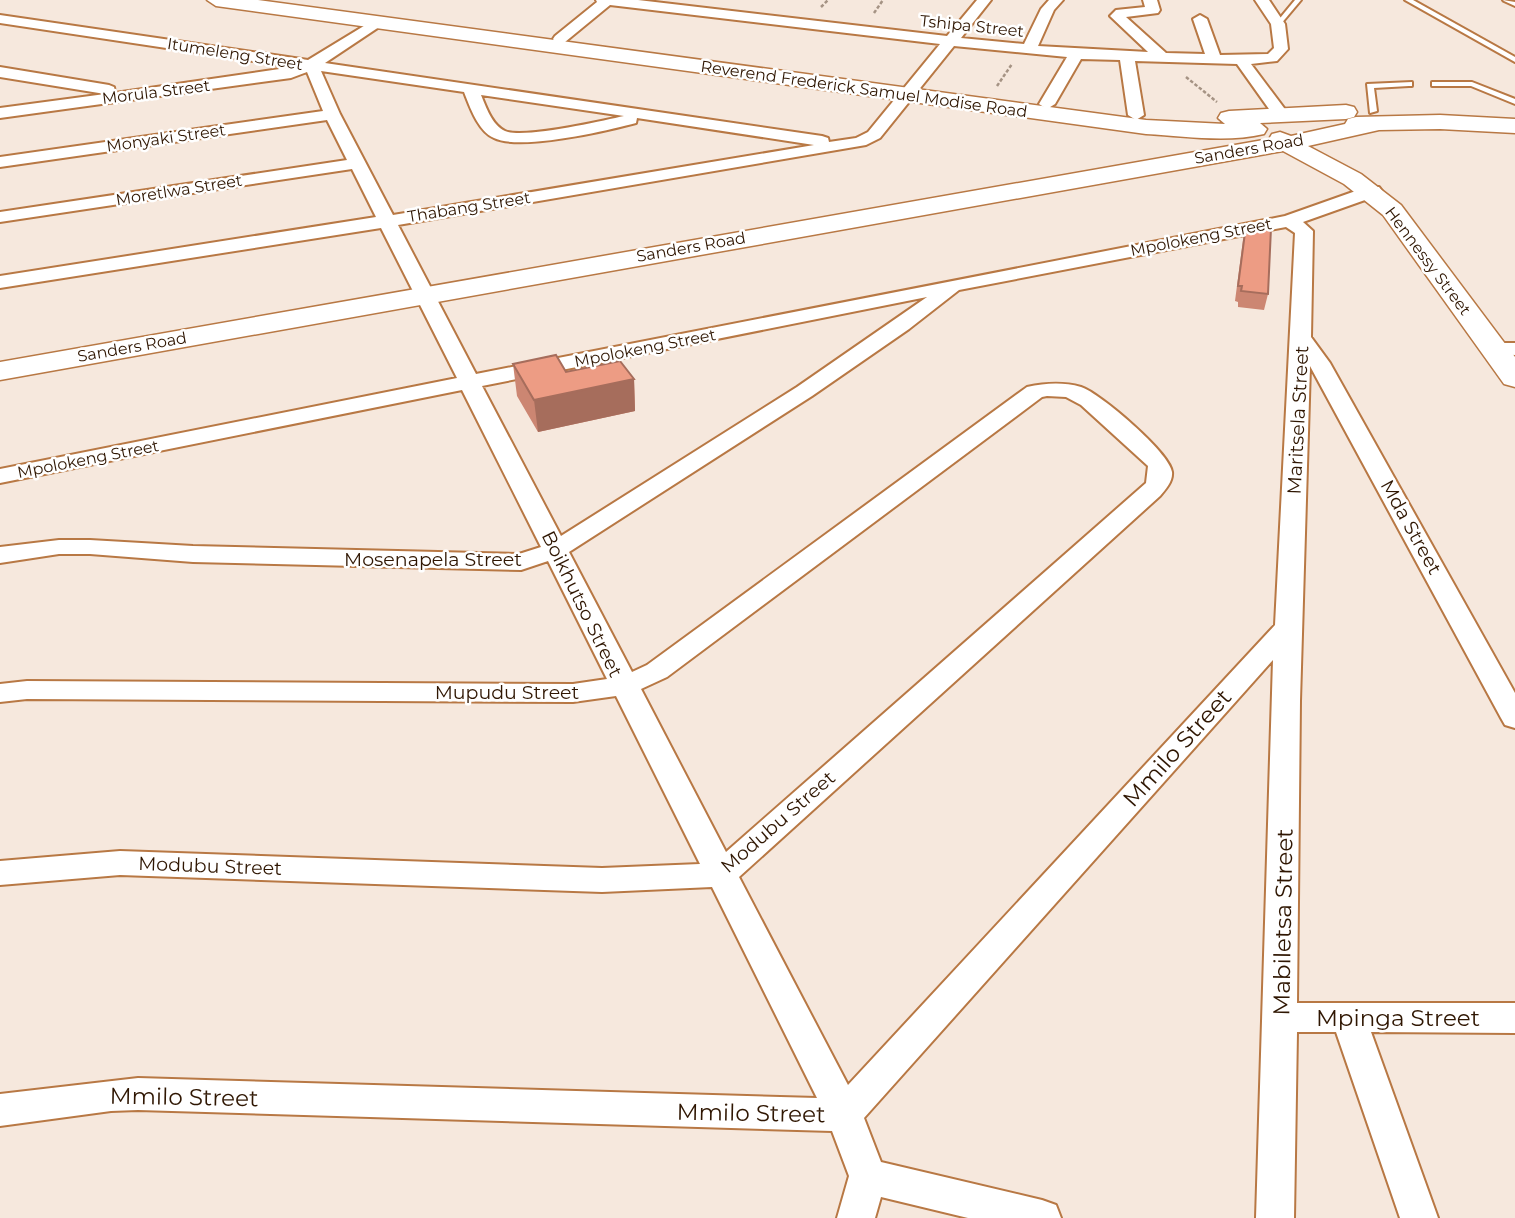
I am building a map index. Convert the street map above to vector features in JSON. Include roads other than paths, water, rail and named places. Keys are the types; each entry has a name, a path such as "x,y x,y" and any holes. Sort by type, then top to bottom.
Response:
{"main road":[{"name":"Reverend Frederick Samuel Modise Road","path":"216,0 911,91 990,97 1136,115 1275,122"},
{"name":"Reverend Frederick Samuel Modise Road","path":"272,0 560,39 1168,129 1377,117 1436,110 1515,113"},
{"name":"Reverend Frederick Samuel Modise Road","path":"1377,117 1515,126"},
{"name":"Sanders Road","path":"0,371 1287,143 1345,132 1377,117"},
{"name":"Hennessy Street","path":"1275,122 1287,143 1373,191 1392,210 1504,349 1515,379"},
{"path":"1144,167 1275,122"},
{"path":"1168,129 1187,140 1188,151"},
{"path":"1345,132 1346,142 1373,191"}],"street":[{"path":"560,39 606,0"},
{"name":"Tshipa Street","path":"606,0 951,41 1126,57 1262,60 1276,56 1281,49 1278,24"},
{"name":"Thabang Street","path":"0,282 849,145 874,135 951,41 980,0"},
{"path":"1025,49 1056,0"},
{"path":"1150,0 1153,10 1121,13 1117,16 1161,57"},
{"path":"1262,0 1278,24"},
{"name":"Itumeleng Street","path":"0,19 849,145"},
{"path":"1200,19 1214,59"},
{"path":"311,65 377,22"},
{"path":"1047,104 1076,54"},
{"path":"1126,57 1136,115"},
{"path":"1241,60 1275,122"},
{"name":"Morula Street","path":"0,113 283,75 311,65"},
{"name":"Boikhutso Street","path":"311,65 332,114 471,383 623,687 844,1114 868,1175"},
{"path":"0,72 131,95"},
{"name":"Itumeleng Street","path":"470,89 490,127 505,137 530,136 654,116"},
{"name":"Monyaki Street","path":"0,162 332,114"},
{"name":"Moretlwa Street","path":"0,217 359,163"},
{"path":"1289,222 1373,191"},
{"name":"Mpolokeng Street","path":"0,476 471,383 568,369 953,287 1273,222 1289,222"},
{"name":"Maritsela Street","path":"1288,627 1302,339 1304,231 1289,222"},
{"name":"Mosenapela Street","path":"0,555 59,547 90,547 193,554 521,562 555,550 894,331 953,287"},
{"name":"Mda Street","path":"1302,339 1319,363 1406,516 1515,718"},
{"name":"Mupudu Street","path":"0,693 27,690 573,693 623,687 657,671 1035,392 1056,390 1084,396"},
{"name":"Modubu Street","path":"0,873 120,863 602,880 720,875 1159,483 1161,474 1154,459 1084,396"},
{"name":"Mabiletsa Street","path":"1275,1218 1282,1017 1288,627"},
{"name":"Mmilo Street","path":"0,1110 111,1095 138,1094 801,1115 844,1114 1288,627"},
{"name":"Mpinga Street","path":"1282,1017 1515,1018"},
{"path":"1348,1017 1419,1218"},
{"path":"856,1218 868,1175 1042,1218"}],"lane":[{"path":"1278,24 1298,0"},
{"path":"1408,0 1515,60"},
{"path":"1506,0 1515,4"},
{"path":"1377,117 1370,86 1409,84"},
{"path":"1435,84 1472,84 1515,102"}]}
